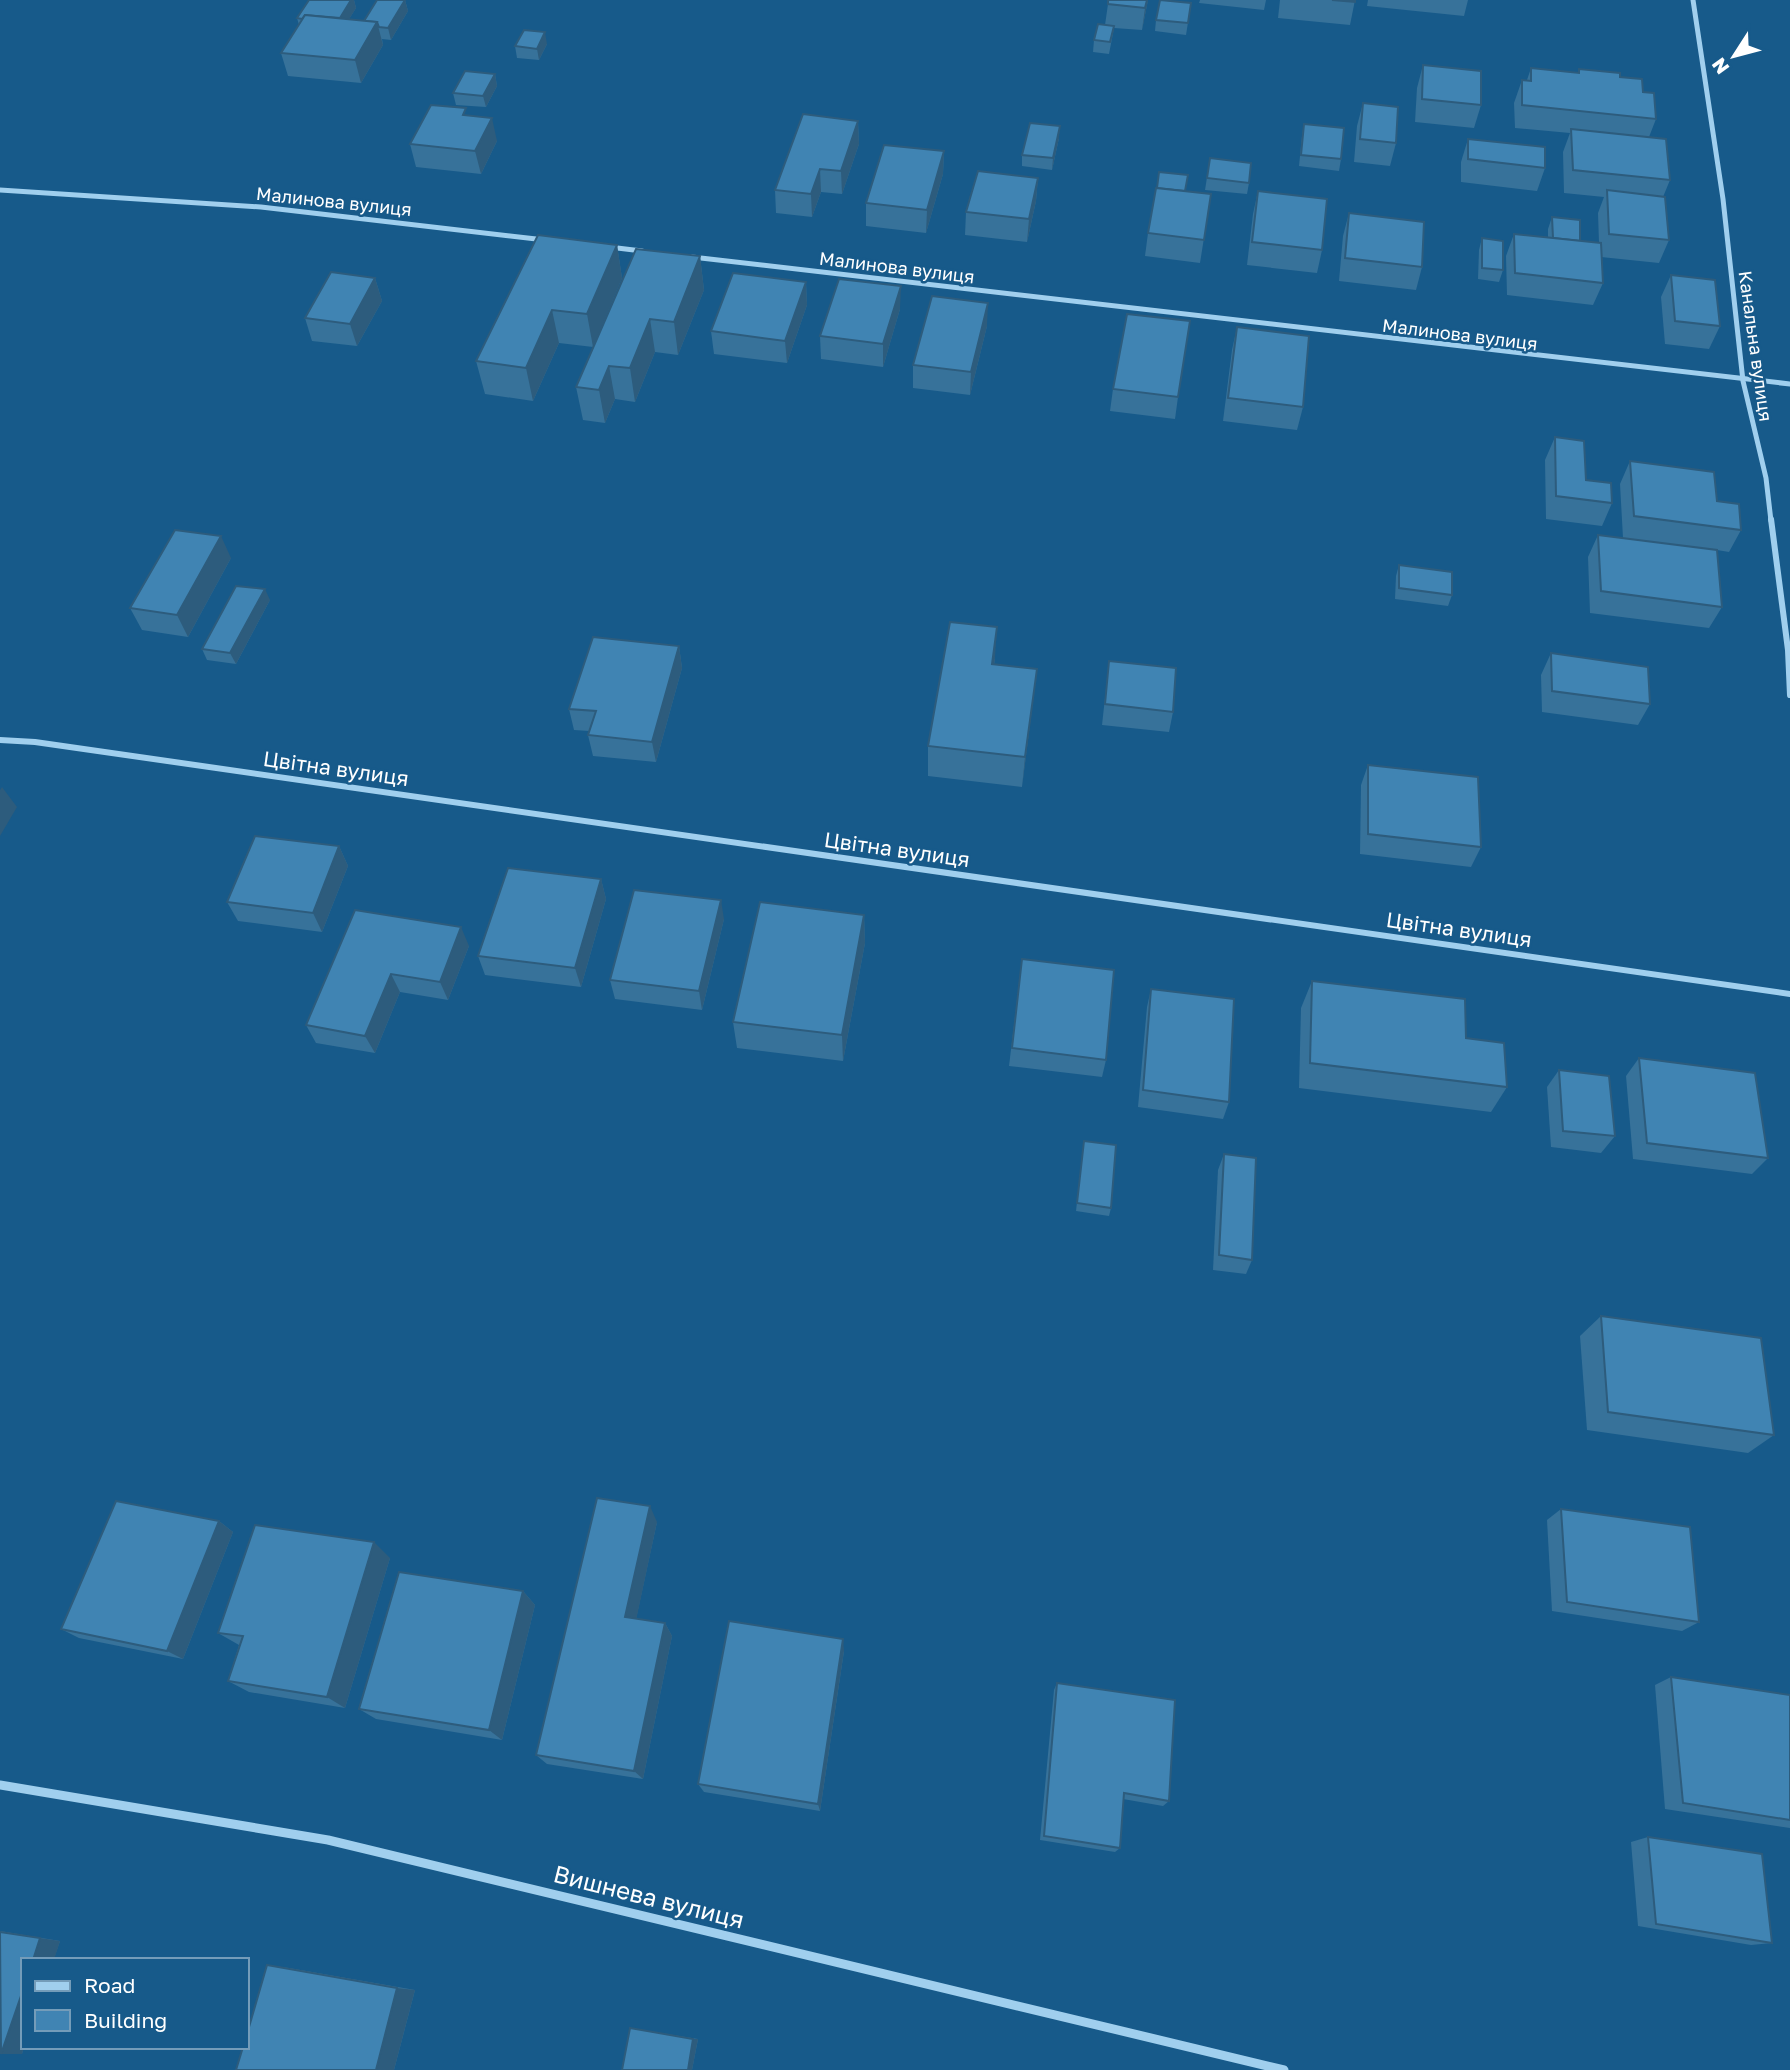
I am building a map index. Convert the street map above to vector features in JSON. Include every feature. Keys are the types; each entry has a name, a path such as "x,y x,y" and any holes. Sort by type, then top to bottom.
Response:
{"street":[{"name":"Канальна вулиця","path":"1693,0 1723,199 1743,382 1766,478 1788,650 1790,695"},
{"name":"Малинова вулиця","path":"0,190 261,207 548,240"},
{"path":"603,247 643,251"},
{"name":"Малинова вулиця","path":"684,256 1743,382 1790,384"},
{"name":"Цвітна вулиця","path":"0,740 35,742 1790,994"},
{"name":"Вишнева вулиця","path":"0,1785 328,1840 1284,2070"}],"building":[{"path":"309,0 351,0 340,18 305,15 302,19 297,18"},
{"path":"377,0 405,0 388,28 379,27 377,22 364,21"},
{"path":"1108,0 1147,0 1145,8 1108,4"},
{"path":"1160,0 1191,3 1188,23 1156,20"},
{"path":"305,15 377,22 355,60 281,53"},
{"path":"1098,24 1114,26 1110,42 1094,40"},
{"path":"524,30 545,32 537,49 515,46"},
{"path":"1423,65 1481,71 1481,105 1422,99"},
{"path":"1531,68 1579,73 1579,69 1620,73 1620,77 1642,79 1643,92 1654,93 1656,119 1522,105 1522,80 1531,81"},
{"path":"465,71 495,74 483,96 453,93"},
{"path":"1363,103 1398,107 1396,143 1360,139"},
{"path":"431,105 466,108 463,115 492,118 475,151 410,144"},
{"path":"803,114 858,121 841,171 820,169 811,194 775,190"},
{"path":"1030,123 1060,126 1053,158 1022,155"},
{"path":"1304,124 1344,128 1341,159 1301,155"},
{"path":"1571,129 1666,139 1670,180 1573,170"},
{"path":"1468,139 1545,147 1545,168 1468,159"},
{"path":"884,145 944,151 927,210 866,203"},
{"path":"1210,158 1251,163 1249,183 1207,178"},
{"path":"978,171 1038,178 1029,219 966,212"},
{"path":"1159,172 1188,175 1185,191 1157,188"},
{"path":"1156,188 1211,194 1204,240 1148,233"},
{"path":"1607,190 1665,197 1669,240 1609,234"},
{"path":"1258,191 1327,199 1322,250 1252,242"},
{"path":"1349,213 1424,222 1422,267 1345,258"},
{"path":"1552,217 1580,220 1580,241 1553,238"},
{"path":"1514,234 1601,243 1603,283 1515,273"},
{"path":"538,235 617,245 587,314 552,310 526,368 476,361"},
{"path":"1482,238 1503,241 1503,270 1482,268"},
{"path":"636,249 700,256 674,322 650,319 630,368 609,366 599,390 576,387"},
{"path":"331,272 375,278 350,324 305,318"},
{"path":"733,273 806,282 785,341 711,331"},
{"path":"1671,275 1715,280 1720,326 1675,321"},
{"path":"839,279 901,286 883,344 820,336"},
{"path":"932,296 988,303 971,372 913,365"},
{"path":"1127,314 1190,321 1178,397 1113,389"},
{"path":"1237,327 1309,336 1303,407 1228,398"},
{"path":"1555,437 1584,441 1586,480 1611,483 1612,503 1556,496"},
{"path":"1630,461 1714,472 1717,501 1739,504 1741,530 1634,516"},
{"path":"175,530 221,536 177,615 130,608"},
{"path":"1598,535 1717,550 1722,607 1601,591"},
{"path":"1399,565 1452,572 1452,595 1399,588"},
{"path":"236,586 265,589 230,653 202,649"},
{"path":"950,622 997,627 992,664 1037,669 1025,757 928,746"},
{"path":"593,637 679,646 652,742 588,735 596,711 569,709"},
{"path":"1551,653 1648,667 1650,704 1552,691"},
{"path":"1109,661 1176,668 1173,712 1105,704"},
{"path":"1368,765 1478,777 1481,847 1368,834"},
{"path":"255,836 339,846 313,913 227,902"},
{"path":"508,868 601,879 575,968 478,956"},
{"path":"634,890 721,900 699,991 610,980"},
{"path":"760,902 864,915 842,1035 733,1022"},
{"path":"355,910 461,927 440,982 391,974 365,1036 306,1025"},
{"path":"1022,959 1114,970 1106,1060 1012,1048"},
{"path":"1312,981 1465,999 1466,1038 1504,1043 1507,1087 1310,1063"},
{"path":"1151,989 1234,999 1229,1102 1143,1090"},
{"path":"1639,1058 1755,1073 1768,1158 1647,1143"},
{"path":"1559,1070 1609,1076 1615,1136 1563,1131"},
{"path":"1084,1141 1116,1145 1111,1208 1077,1203"},
{"path":"1224,1154 1256,1158 1252,1260 1219,1255"},
{"path":"1601,1316 1761,1338 1774,1435 1608,1412"},
{"path":"597,1498 650,1506 625,1617 665,1623 634,1771 536,1755"},
{"path":"116,1501 219,1521 167,1651 61,1629"},
{"path":"1561,1509 1690,1527 1699,1622 1567,1602"},
{"path":"255,1525 374,1542 327,1697 228,1681 243,1636 218,1633"},
{"path":"399,1572 523,1591 489,1730 359,1709"},
{"path":"729,1621 843,1639 818,1804 698,1784"},
{"path":"1671,1677 1790,1695 1790,1820 1683,1803"},
{"path":"1057,1683 1175,1700 1169,1801 1124,1793 1120,1848 1044,1836"},
{"path":"1648,1837 1762,1854 1772,1943 1656,1924"},
{"path":"0,1932 40,1938 34,1958 21,1958 21,1996 1,2054"},
{"path":"267,1965 397,1988 376,2070 236,2070 242,2049 248,2049 248,2031"},
{"path":"630,2028 693,2039 688,2070 622,2070"}]}
